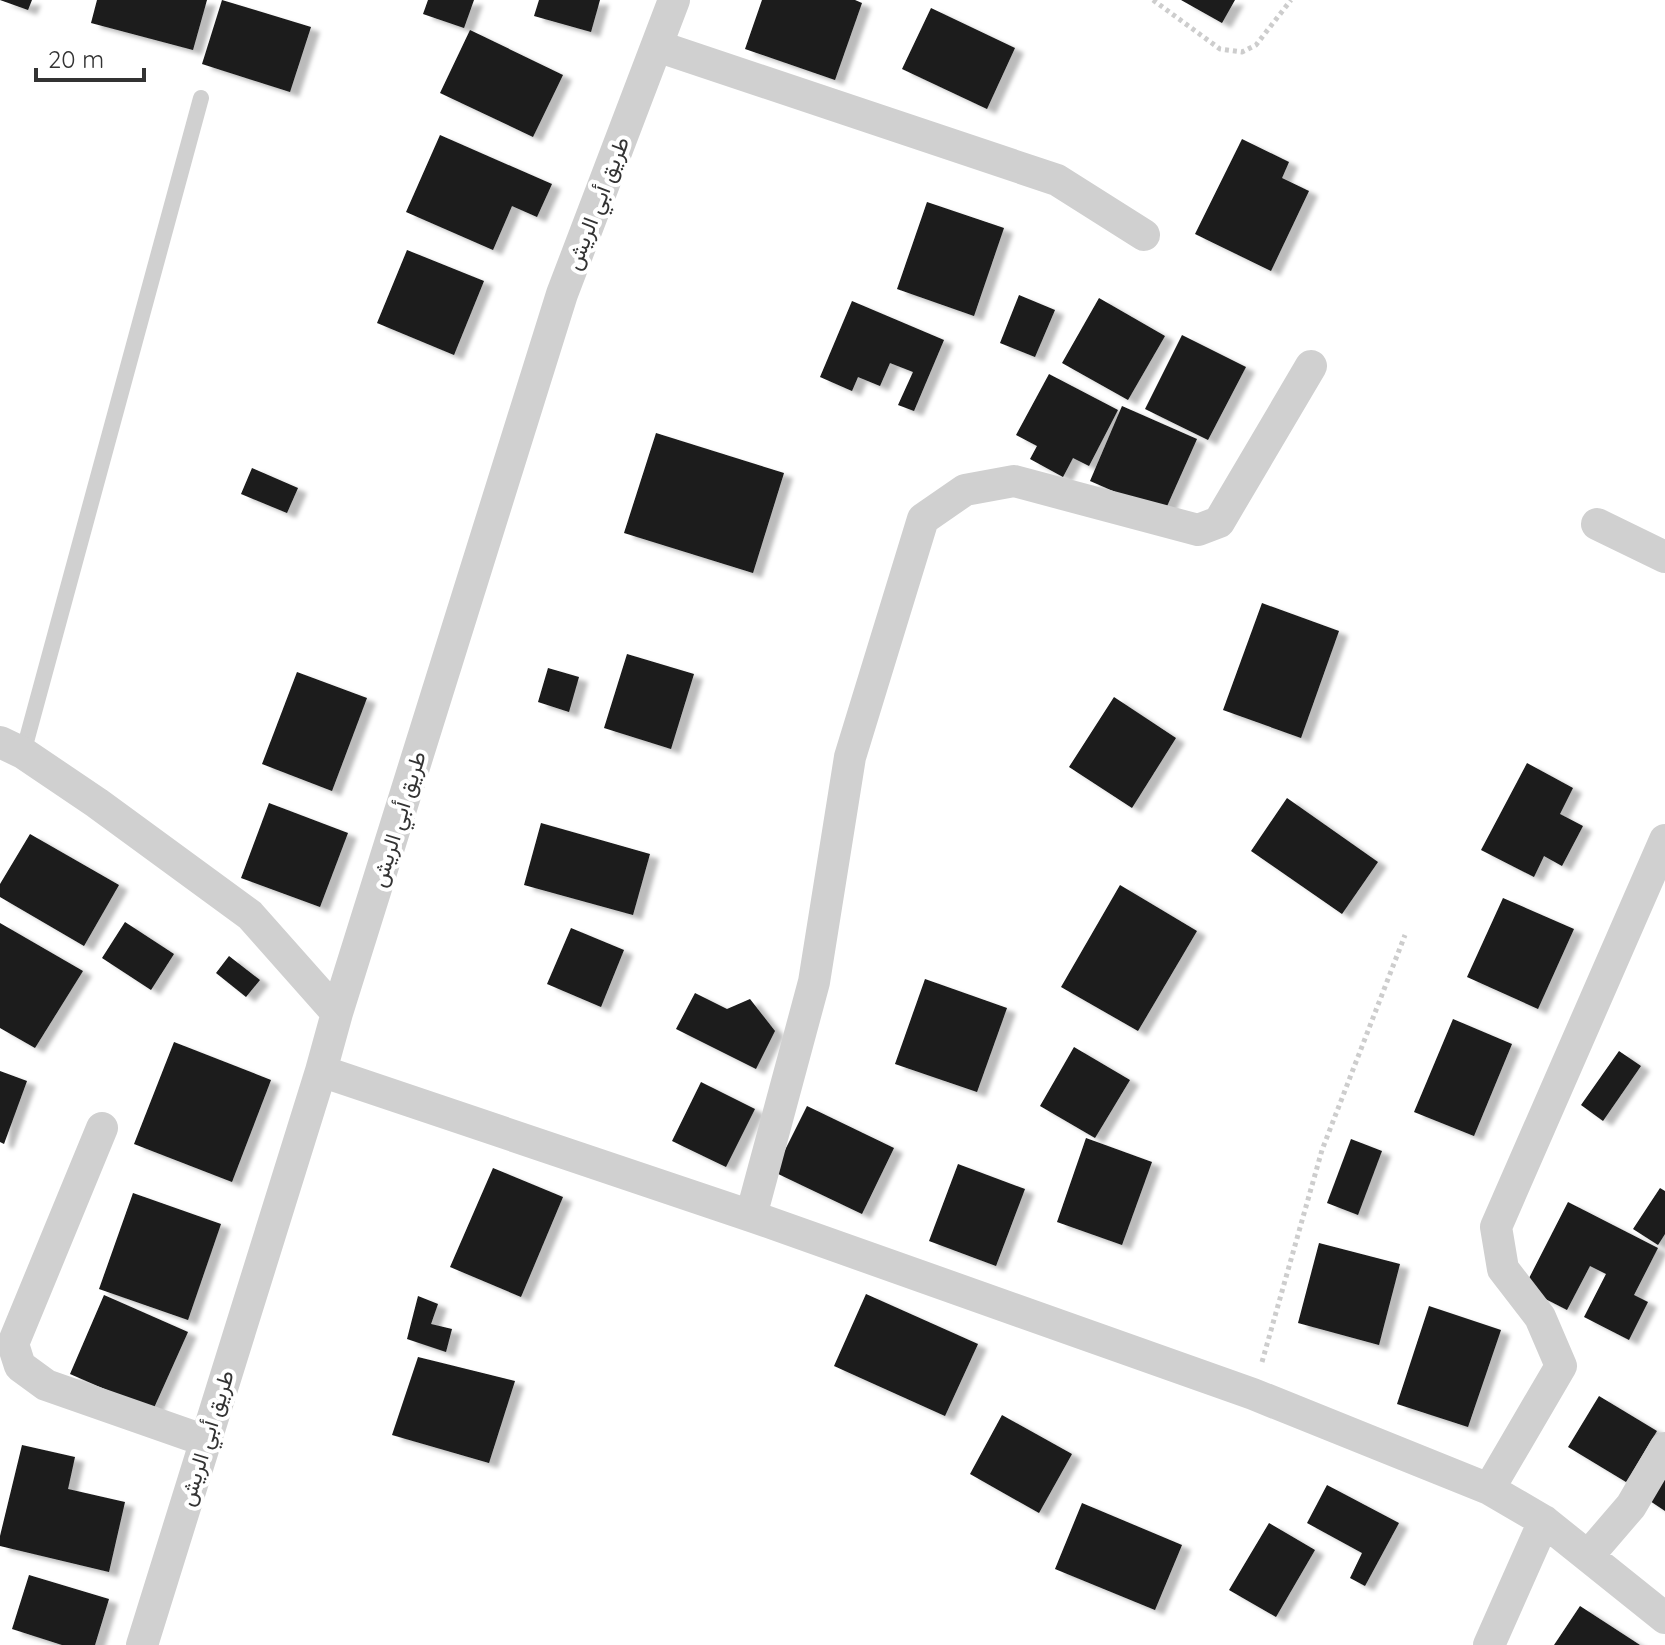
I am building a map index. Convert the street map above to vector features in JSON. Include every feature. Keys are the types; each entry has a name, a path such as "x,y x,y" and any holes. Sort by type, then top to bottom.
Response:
{"street":[{"name":"طريق أبي الريش","path":"142,1645 562,294 674,0"},
{"path":"657,46 1057,180 1144,235"},
{"path":"751,1216 814,982 850,757 923,519 965,490 1014,481 1198,530 1219,522 1311,366"},
{"path":"1597,524 1665,557"},
{"path":"11,747 97,803 250,915 337,1013"},
{"path":"1489,1489 1561,1366 1540,1317 1503,1269 1496,1227 1659,875 1665,840"},
{"path":"321,1071 751,1216 1253,1394 1489,1489 1544,1521 1665,1618"},
{"path":"102,1128 13,1344 20,1366 46,1385 206,1441"},
{"path":"1588,1556 1631,1506 1665,1448"},
{"path":"1489,1645 1544,1521"}],"lane":[{"path":"11,747 201,98"}],"path":[{"path":"1153,0 1220,49 1242,52 1256,45 1291,0"},
{"path":"1253,1394 1322,1150 1405,935"}],"building":[{"path":"0,0 32,0 28,10"},
{"path":"97,0 207,0 193,50 91,23"},
{"path":"222,0 311,27 290,92 202,64"},
{"path":"428,0 474,0 464,28 423,14"},
{"path":"539,0 600,0 591,32 534,16"},
{"path":"762,0 855,0 862,3 835,80 745,49"},
{"path":"1181,0 1235,0 1222,23"},
{"path":"931,8 1015,48 987,109 902,69"},
{"path":"470,30 563,75 533,137 440,93"},
{"path":"440,135 552,184 537,217 512,206 493,250 406,212"},
{"path":"1242,139 1289,162 1282,178 1309,191 1271,271 1195,234"},
{"path":"927,202 1004,228 974,316 897,289"},
{"path":"407,250 484,281 454,355 377,323"},
{"path":"1019,295 1055,310 1035,357 1000,343"},
{"path":"1099,298 1165,336 1128,400 1062,363"},
{"path":"852,301 944,340 914,411 898,405 913,372 890,363 880,386 858,377 852,391 820,377"},
{"path":"1182,335 1246,367 1208,440 1145,409"},
{"path":"1049,374 1118,410 1089,466 1073,458 1063,477 1030,459 1037,446 1016,435"},
{"path":"1122,406 1197,439 1164,513 1090,481"},
{"path":"656,433 784,473 753,573 624,533"},
{"path":"252,468 298,488 287,513 241,494"},
{"path":"1262,603 1339,631 1301,738 1223,710"},
{"path":"627,654 694,674 671,749 604,728"},
{"path":"548,668 579,677 569,712 538,702"},
{"path":"297,672 367,698 332,791 262,764"},
{"path":"1114,697 1176,738 1132,808 1069,767"},
{"path":"1527,763 1573,788 1560,814 1583,826 1562,866 1544,856 1534,877 1481,850"},
{"path":"1287,798 1378,862 1342,914 1251,851"},
{"path":"269,803 348,833 320,907 241,878"},
{"path":"541,823 650,854 633,915 524,885"},
{"path":"30,834 119,885 84,946 0,897 0,884"},
{"path":"1120,885 1197,931 1138,1031 1061,987"},
{"path":"1503,898 1574,929 1538,1009 1467,977"},
{"path":"125,922 174,954 151,990 102,958"},
{"path":"0,923 83,971 35,1048 0,1028"},
{"path":"571,928 624,950 601,1007 547,984"},
{"path":"229,956 260,980 246,997 216,973"},
{"path":"925,979 1007,1008 977,1092 895,1064"},
{"path":"695,993 727,1009 750,999 775,1031 756,1069 676,1029"},
{"path":"1453,1019 1512,1044 1474,1136 1414,1112"},
{"path":"174,1042 271,1080 232,1182 134,1144"},
{"path":"1074,1047 1130,1080 1095,1138 1040,1106"},
{"path":"1619,1051 1641,1066 1603,1121 1581,1105"},
{"path":"0,1071 27,1081 4,1144 0,1142"},
{"path":"701,1082 755,1109 726,1167 672,1141"},
{"path":"807,1106 894,1148 862,1214 774,1172"},
{"path":"1086,1138 1152,1162 1122,1245 1057,1222"},
{"path":"1351,1139 1382,1151 1358,1215 1327,1203"},
{"path":"958,1164 1025,1189 996,1266 929,1241"},
{"path":"493,1168 563,1197 521,1297 450,1267"},
{"path":"1660,1188 1665,1191 1665,1234 1658,1245 1633,1229"},
{"path":"133,1193 221,1224 188,1320 99,1289"},
{"path":"1568,1202 1658,1248 1634,1295 1648,1302 1629,1340 1584,1317 1606,1274 1590,1266 1567,1310 1524,1288"},
{"path":"1319,1243 1400,1264 1379,1345 1298,1323"},
{"path":"866,1294 978,1344 945,1416 834,1366"},
{"path":"104,1295 188,1332 153,1410 70,1374"},
{"path":"418,1296 438,1304 431,1324 452,1329 446,1352 407,1339"},
{"path":"1429,1306 1501,1330 1468,1427 1397,1404"},
{"path":"418,1357 515,1381 489,1463 392,1435"},
{"path":"1599,1396 1657,1431 1626,1482 1568,1447"},
{"path":"1002,1415 1072,1454 1039,1513 970,1474"},
{"path":"22,1445 75,1457 68,1489 125,1502 109,1572 0,1546"},
{"path":"1665,1466 1665,1511 1644,1497"},
{"path":"1327,1485 1399,1523 1365,1586 1350,1578 1362,1553 1307,1523"},
{"path":"1082,1503 1182,1545 1155,1610 1055,1569"},
{"path":"1269,1523 1315,1550 1276,1617 1229,1590"},
{"path":"29,1575 109,1599 95,1645 62,1645 12,1629"},
{"path":"1580,1606 1640,1645 1554,1645"}]}
